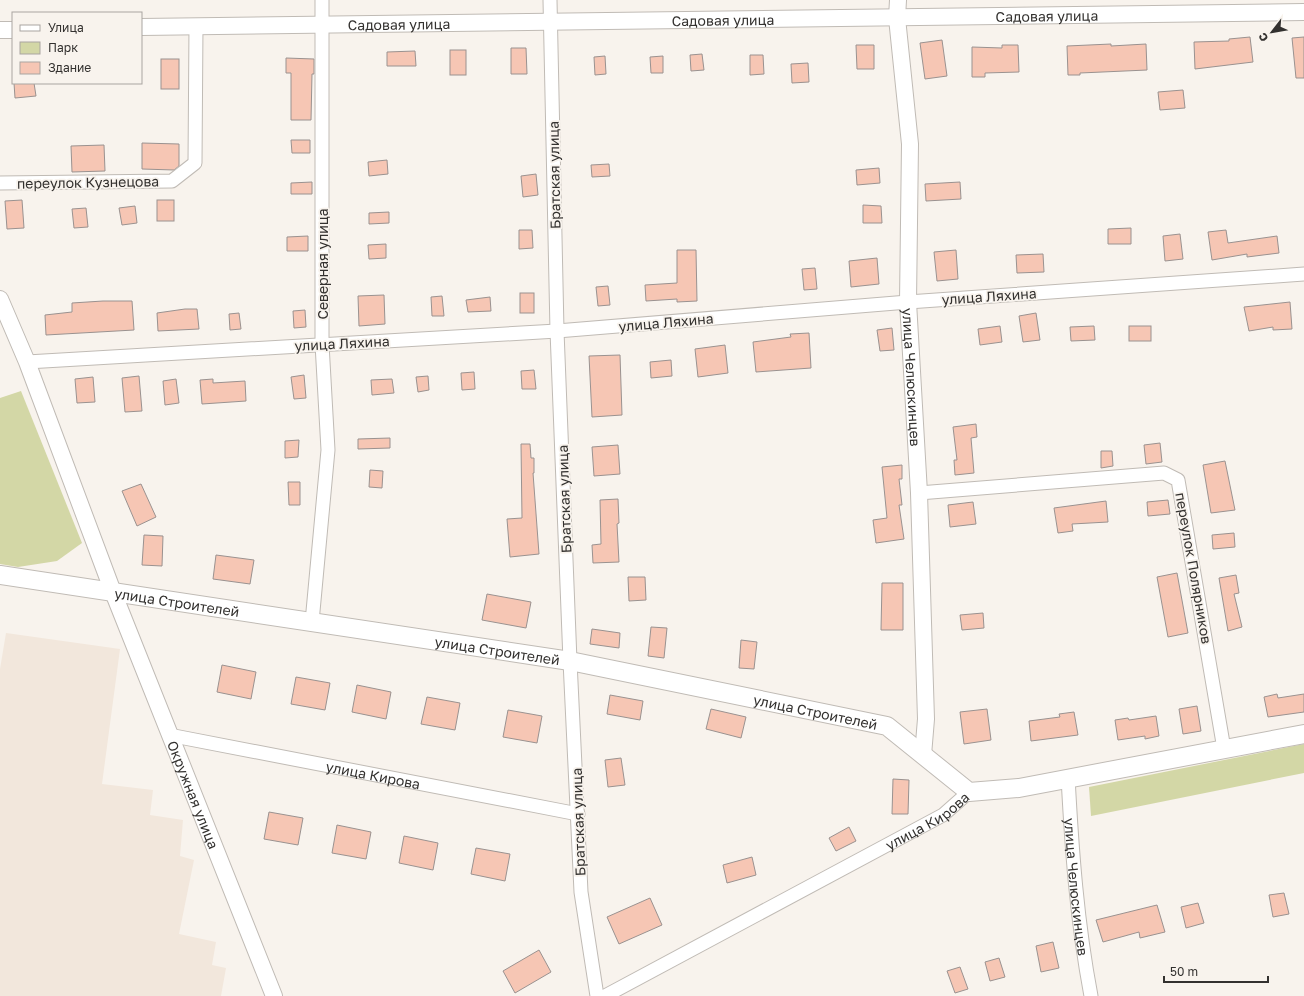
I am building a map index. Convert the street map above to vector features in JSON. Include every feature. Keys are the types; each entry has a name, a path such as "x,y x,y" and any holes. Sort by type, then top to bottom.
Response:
{"main road":[{"name":"улица Строителей","path":"0,575 570,660 887,726 969,792"},
{"name":"улица Кирова","path":"969,792 1019,788 1068,777 1304,734"}],"street":[{"name":"Северная улица","path":"312,622 328,450 322,344 322,0"},
{"name":"Братская улица","path":"550,0 557,331 570,660 581,892 597,996"},
{"name":"улица Челюскинцев","path":"898,0 897,18 910,144 908,302 919,493 926,719 923,755"},
{"name":"Садовая улица","path":"142,27 321,24 551,23 1304,12"},
{"name":"переулок Кузнецова","path":"0,183 172,181 194,163 196,26"},
{"path":"0,30 12,30"},
{"name":"улица Ляхина","path":"26,362 557,331 908,302 1304,274"},
{"name":"Окружная улица","path":"0,299 26,362 169,735 274,996"},
{"name":"переулок Полярников","path":"919,493 1164,473 1178,480 1224,749"},
{"name":"улица Кирова","path":"169,735 578,814"},
{"name":"улица Челюскинцев","path":"1068,777 1072,863 1080,937 1091,996"},
{"name":"улица Кирова","path":"605,996 942,815 969,792"}],"shaded area":[{"path":"6,633 120,649 102,784 153,790 150,815 183,820 180,856 194,860 179,934 216,942 212,965 226,968 221,996 0,996 0,669"}],"green space":[{"path":"21,391 82,543 57,561 18,567 0,564 0,398"},
{"path":"1304,744 1304,773 1091,816 1089,787"}],"building":[{"path":"1250,37 1253,62 1195,69 1194,42 1229,41 1229,39"},
{"path":"1304,37 1304,78 1296,78 1292,38"},
{"path":"942,40 947,76 925,79 920,43"},
{"path":"1111,44 1111,46 1146,44 1147,70 1080,73 1080,75 1068,75 1067,46"},
{"path":"856,45 874,45 874,69 857,69"},
{"path":"1002,45 1018,45 1019,72 985,73 985,77 972,77 972,47 1002,48"},
{"path":"511,48 526,48 527,74 511,74"},
{"path":"450,50 466,50 466,75 450,75"},
{"path":"415,51 416,66 387,66 387,52"},
{"path":"702,54 704,70 691,71 690,55"},
{"path":"750,55 763,55 764,74 750,75"},
{"path":"605,56 606,74 595,75 594,57"},
{"path":"663,56 663,73 651,73 650,57"},
{"path":"286,58 314,59 314,74 312,74 311,120 291,120 291,73 286,73"},
{"path":"161,59 179,59 179,89 161,89"},
{"path":"808,63 809,82 792,83 791,64"},
{"path":"14,84 34,84 36,96 15,98"},
{"path":"1183,90 1185,108 1160,110 1158,92"},
{"path":"291,140 310,140 310,153 292,153"},
{"path":"142,143 179,144 179,166 174,170 142,169"},
{"path":"104,145 105,171 72,172 71,146"},
{"path":"387,160 388,174 369,176 368,162"},
{"path":"609,164 610,176 592,177 591,165"},
{"path":"879,168 880,183 857,185 856,170"},
{"path":"536,174 538,195 523,197 521,176"},
{"path":"312,182 312,194 291,194 291,183"},
{"path":"960,182 961,199 926,201 925,184"},
{"path":"22,200 24,228 7,229 5,201"},
{"path":"157,200 174,200 174,221 157,221"},
{"path":"863,205 881,206 882,223 863,223"},
{"path":"135,206 137,223 122,225 119,208"},
{"path":"86,208 88,227 74,228 72,209"},
{"path":"389,212 389,223 369,224 369,213"},
{"path":"1131,228 1131,244 1108,244 1108,229"},
{"path":"519,230 532,230 533,248 519,249"},
{"path":"1226,230 1228,243 1277,236 1279,253 1247,257 1247,254 1212,260 1208,232"},
{"path":"1180,234 1183,259 1165,261 1163,236"},
{"path":"308,236 308,251 287,251 287,237"},
{"path":"386,244 386,258 369,259 368,245"},
{"path":"677,250 696,250 697,301 677,302 677,299 646,301 645,285 677,283"},
{"path":"956,250 958,279 937,281 934,252"},
{"path":"1043,254 1044,272 1017,273 1016,255"},
{"path":"877,258 879,284 851,287 849,261"},
{"path":"815,268 817,289 804,290 802,269"},
{"path":"608,286 610,305 598,306 596,287"},
{"path":"520,293 534,293 534,313 520,313"},
{"path":"384,295 385,324 359,326 358,296"},
{"path":"442,296 444,316 432,316 431,297"},
{"path":"490,297 491,311 468,312 466,300"},
{"path":"132,301 134,330 46,335 45,315 72,312 72,303"},
{"path":"1290,302 1292,329 1273,330 1273,327 1249,331 1244,307"},
{"path":"197,309 199,329 158,331 157,313"},
{"path":"305,310 306,327 294,328 293,311"},
{"path":"239,313 241,329 230,330 229,314"},
{"path":"1036,313 1040,340 1023,342 1019,316"},
{"path":"1000,326 1002,342 980,345 978,329"},
{"path":"1094,326 1095,340 1071,341 1070,327"},
{"path":"1129,326 1151,326 1151,341 1129,341"},
{"path":"892,328 894,350 880,351 877,330"},
{"path":"809,333 811,368 756,372 753,342 791,337 790,334"},
{"path":"725,345 728,373 698,377 695,349"},
{"path":"620,355 622,415 592,417 589,356"},
{"path":"671,360 672,376 651,378 650,362"},
{"path":"534,370 536,389 522,389 521,371"},
{"path":"474,372 475,389 462,390 461,373"},
{"path":"304,375 306,398 294,399 291,377"},
{"path":"139,376 142,411 125,412 122,378"},
{"path":"428,376 429,390 418,392 416,377"},
{"path":"93,377 95,402 77,403 75,379"},
{"path":"176,379 179,403 165,405 163,381"},
{"path":"213,379 213,383 245,381 246,401 202,404 200,380"},
{"path":"392,379 394,393 372,395 371,380"},
{"path":"976,424 977,437 971,438 974,473 955,475 954,460 957,460 953,427"},
{"path":"390,438 390,448 358,449 358,439"},
{"path":"299,440 298,457 285,458 285,441"},
{"path":"1160,443 1162,462 1146,464 1144,445"},
{"path":"521,444 530,444 531,458 534,458 533,473 539,554 510,557 507,519 522,518"},
{"path":"618,445 620,474 594,476 592,447"},
{"path":"1101,451 1112,451 1113,466 1101,468"},
{"path":"1225,461 1235,510 1211,513 1203,465"},
{"path":"902,465 902,479 899,479 902,505 899,505 904,539 876,543 873,520 887,518 882,467"},
{"path":"370,470 383,471 382,488 369,487"},
{"path":"288,482 300,482 300,505 289,505"},
{"path":"141,484 156,517 137,526 122,491"},
{"path":"618,499 619,523 617,524 619,562 593,563 592,545 601,544 600,500"},
{"path":"1168,500 1170,514 1148,516 1147,502"},
{"path":"1106,501 1108,522 1072,524 1073,531 1058,533 1054,508"},
{"path":"973,502 976,524 950,527 948,505"},
{"path":"1234,533 1235,547 1213,549 1212,535"},
{"path":"144,535 163,536 162,566 142,565"},
{"path":"216,555 254,560 250,584 213,579"},
{"path":"1177,573 1188,633 1168,637 1157,577"},
{"path":"1236,575 1239,593 1234,594 1242,627 1228,631 1219,578"},
{"path":"628,577 645,577 646,600 629,601"},
{"path":"882,583 903,583 903,630 881,630"},
{"path":"487,594 531,602 526,628 482,620"},
{"path":"983,613 984,628 962,630 960,615"},
{"path":"651,627 667,628 664,658 648,656"},
{"path":"592,629 620,633 619,648 590,644"},
{"path":"741,640 757,642 754,669 739,668"},
{"path":"222,665 256,672 251,699 217,692"},
{"path":"296,677 330,683 325,710 291,704"},
{"path":"357,685 391,692 386,719 352,712"},
{"path":"1277,694 1278,698 1304,694 1304,712 1268,717 1264,697"},
{"path":"610,695 643,701 640,720 607,714"},
{"path":"427,697 460,703 455,730 421,724"},
{"path":"1197,706 1201,731 1183,734 1179,709"},
{"path":"711,709 746,717 741,738 706,729"},
{"path":"987,709 991,740 964,744 960,712"},
{"path":"508,710 542,716 537,743 503,737"},
{"path":"1074,712 1078,735 1031,741 1029,721 1060,717 1059,714"},
{"path":"1156,716 1159,736 1145,739 1145,736 1118,740 1115,720 1128,718 1129,720"},
{"path":"621,758 625,785 608,787 605,760"},
{"path":"893,779 909,780 908,814 892,814"},
{"path":"269,812 303,818 298,845 264,839"},
{"path":"337,825 371,832 366,859 332,853"},
{"path":"849,827 856,841 836,851 829,838"},
{"path":"404,836 438,843 433,870 399,863"},
{"path":"476,848 510,854 505,881 471,874"},
{"path":"752,857 756,875 727,883 723,865"},
{"path":"1284,893 1289,914 1273,917 1269,895"},
{"path":"650,898 662,925 619,944 607,917"},
{"path":"1198,903 1204,923 1186,928 1181,907"},
{"path":"1157,905 1165,932 1140,938 1139,932 1103,942 1096,920"},
{"path":"1053,942 1059,968 1041,972 1036,946"},
{"path":"539,950 551,972 515,993 503,971"},
{"path":"999,958 1005,977 990,981 985,962"},
{"path":"960,967 968,989 955,993 947,971"}]}
